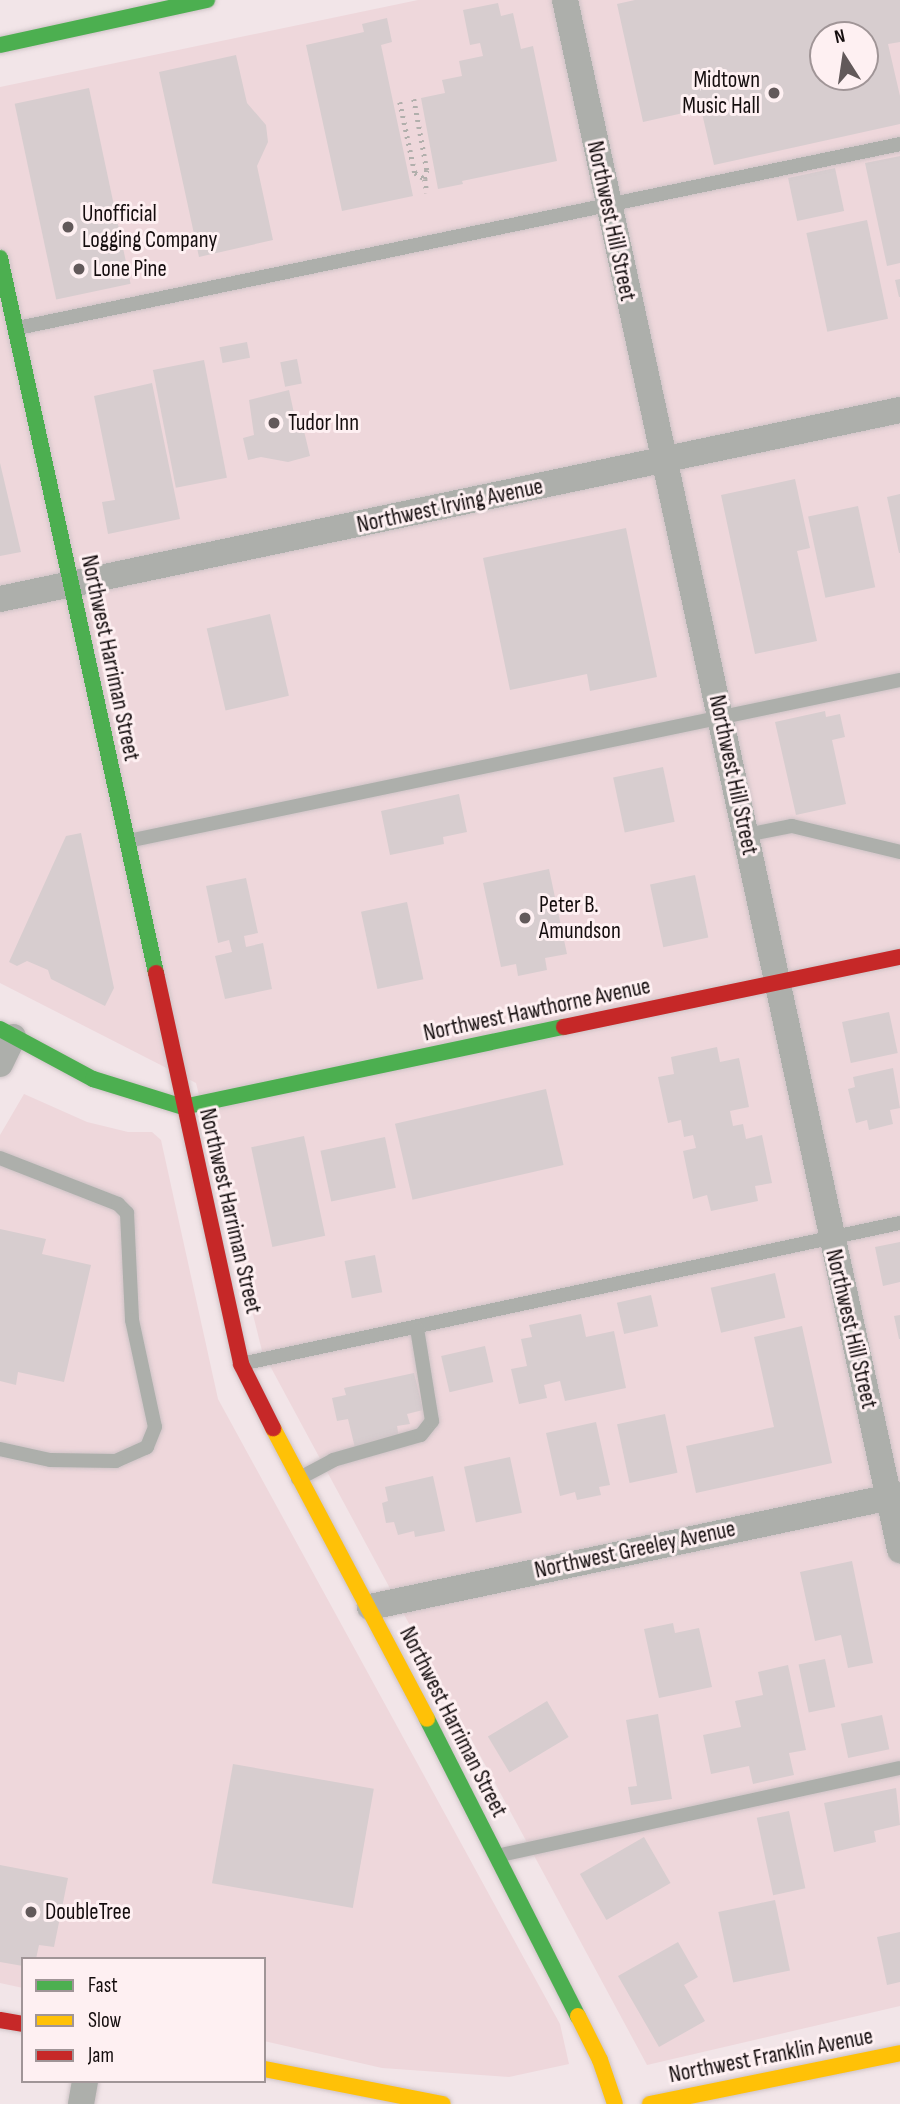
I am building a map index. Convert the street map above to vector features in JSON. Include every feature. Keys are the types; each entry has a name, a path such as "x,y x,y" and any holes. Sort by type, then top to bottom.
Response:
{"street":[{"path":"0,45 207,0"},
{"name":"Northwest Hill Street","path":"565,0 607,204 721,718 830,1237 894,1496 900,1550"},
{"name":"Northwest Harriman Street","path":"0,258 241,1364 298,1479 370,1608 600,2060 615,2104"},
{"name":"Northwest Irving Avenue","path":"0,599 900,410"},
{"name":"Northwest Hawthorne Avenue","path":"183,1107 900,957"},
{"path":"0,1064 6,1033 93,1079 183,1107"},
{"name":"Northwest Greeley Avenue","path":"370,1608 894,1496"},
{"path":"0,2020 21,2024"},
{"name":"Northwest Franklin Avenue","path":"650,2104 764,2087 899,2053"},
{"path":"266,2069 443,2104"},
{"path":"80,2104 85,2083"}],"lane":[{"path":"16,329 900,144"},
{"path":"126,841 900,680"},
{"path":"746,835 792,826 900,852"},
{"path":"0,1158 118,1204 127,1213 132,1320 155,1427 147,1447 116,1461 50,1461 0,1449"},
{"path":"241,1364 900,1223"},
{"path":"298,1479 333,1460 421,1434 432,1420 416,1328"},
{"path":"495,1856 900,1768"}],"path":[{"path":"414,99 427,170 427,193"},
{"path":"400,102 415,173 425,179"}],"shaded area":[{"path":"418,0 900,0 900,2006 647,2065 262,1351 196,1083 0,983 0,87"},
{"path":"24,1094 87,1122 128,1132 152,1132 161,1140 218,1399 560,2024 569,2064 509,2077 382,2068 266,2041 266,1957 21,1957 21,1988 0,1983 0,1135"}],"building":[{"name":"Midtown Music Hall","path":"635,0 900,0 900,42 888,44 900,96 900,124 714,165 701,109 643,122 617,4"},
{"path":"498,3 501,16 513,13 521,49 533,46 557,161 462,181 463,184 438,189 421,98 445,93 442,80 462,76 459,61 483,56 480,43 470,45 463,10"},
{"path":"387,18 392,42 381,45 413,196 342,211 306,45 364,32 362,24"},
{"path":"236,55 247,103 266,125 268,142 257,166 273,240 199,257 159,72"},
{"path":"89,88 131,284 56,299 15,104"},
{"path":"900,156 900,263 887,266 865,163"},
{"path":"835,168 844,211 797,221 788,178"},
{"path":"867,220 888,319 827,332 806,233"},
{"path":"900,279 900,297 899,297 895,280"},
{"path":"247,342 250,358 223,363 220,347"},
{"path":"297,359 302,384 285,387 280,362"},
{"path":"204,360 227,478 176,488 153,370"},
{"path":"152,383 180,519 108,534 102,502 115,500 94,396"},
{"name":"Tudor Inn","path":"289,390 298,432 304,431 310,456 288,462 261,457 248,460 243,438 254,435 249,400"},
{"path":"0,463 21,552 0,556"},
{"path":"795,479 810,548 797,551 817,641 755,654 721,495"},
{"path":"900,494 900,553 899,553 887,497"},
{"path":"858,506 875,587 825,598 808,517"},
{"path":"626,528 657,677 590,691 587,674 510,690 483,558"},
{"path":"270,614 289,696 226,710 207,629"},
{"path":"825,711 826,717 840,714 845,737 832,740 846,804 796,815 775,722"},
{"path":"663,767 675,822 625,832 613,778"},
{"path":"459,794 467,832 443,837 444,844 390,855 381,811"},
{"path":"81,833 114,988 105,1006 51,979 48,970 27,961 17,966 9,962 66,836"},
{"name":"Peter B. Amundson","path":"549,869 567,954 545,958 547,970 518,976 516,964 501,967 483,883"},
{"path":"695,875 708,938 663,947 650,885"},
{"path":"246,878 258,933 244,936 246,947 263,943 272,989 225,999 215,956 232,952 229,940 218,943 206,886"},
{"path":"407,902 423,979 377,989 361,912"},
{"path":"889,1012 898,1053 851,1063 842,1022"},
{"path":"717,1047 720,1062 739,1058 749,1107 730,1111 733,1126 743,1124 746,1139 762,1135 772,1183 755,1186 758,1201 711,1211 707,1195 693,1199 683,1151 696,1148 693,1135 684,1137 681,1120 668,1123 658,1077 674,1074 671,1057"},
{"path":"893,1068 900,1108 890,1110 893,1124 869,1130 867,1120 856,1123 848,1089 855,1087 853,1077"},
{"path":"546,1089 564,1165 413,1200 395,1124"},
{"path":"304,1136 325,1236 272,1247 251,1147"},
{"path":"385,1137 396,1188 331,1202 320,1151"},
{"path":"0,1229 46,1239 42,1254 91,1265 64,1382 18,1372 16,1385 0,1381"},
{"path":"900,1242 900,1282 883,1286 875,1247"},
{"path":"375,1255 382,1292 352,1298 345,1261"},
{"path":"775,1273 785,1318 721,1333 711,1288"},
{"path":"651,1295 658,1326 624,1334 617,1303"},
{"path":"581,1314 586,1337 614,1331 626,1388 565,1401 560,1381 544,1385 547,1398 519,1404 511,1369 527,1366 521,1339 532,1337 529,1325"},
{"path":"900,1315 900,1339 899,1339 894,1316"},
{"path":"802,1326 832,1463 696,1493 686,1446 774,1427 754,1337"},
{"path":"485,1346 493,1382 449,1392 441,1356"},
{"path":"414,1373 423,1410 407,1414 410,1424 397,1426 399,1438 355,1448 348,1419 337,1421 332,1398 346,1395 344,1388"},
{"path":"665,1414 677,1473 630,1483 617,1424"},
{"path":"596,1422 610,1485 599,1487 601,1495 577,1500 575,1492 560,1496 546,1433"},
{"path":"510,1457 522,1513 476,1523 464,1467"},
{"path":"433,1476 445,1531 415,1537 414,1531 398,1535 394,1522 386,1523 382,1503 388,1501 385,1487"},
{"path":"852,1561 873,1663 848,1668 841,1635 815,1641 800,1572"},
{"path":"673,1623 675,1633 699,1628 712,1687 659,1698 644,1629"},
{"path":"825,1659 835,1707 809,1713 799,1665"},
{"path":"788,1665 806,1750 789,1753 794,1775 753,1784 749,1766 711,1774 703,1735 741,1727 735,1701 763,1695 758,1672"},
{"path":"547,1701 569,1737 509,1773 488,1737"},
{"path":"658,1714 672,1799 631,1805 628,1787 637,1786 626,1720"},
{"path":"882,1715 889,1749 848,1758 841,1724"},
{"path":"233,1764 374,1789 353,1908 212,1883"},
{"path":"896,1788 900,1825 874,1831 876,1842 834,1852 824,1803"},
{"path":"789,1811 805,1888 773,1895 757,1818"},
{"path":"644,1837 670,1883 606,1920 580,1874"},
{"name":"DoubleTree","path":"0,1865 68,1878 54,1947 39,1945 36,1957 21,1957 21,1966 0,1962"},
{"path":"775,1900 790,1970 733,1982 718,1912"},
{"path":"900,1932 900,1982 887,1985 877,1937"},
{"path":"678,1942 698,1977 684,1985 705,2021 659,2047 618,1976"}],"traffic: fast":[{"path":"0,45 207,0"},
{"path":"0,258 156,973"},
{"path":"0,1029 93,1079 183,1107 564,1027"},
{"path":"427,1719 578,2016"}],"traffic: slow":[{"path":"273,1428 427,1719"},
{"path":"578,2016 600,2060 615,2104"},
{"path":"650,2104 900,2053"},
{"path":"266,2069 443,2104"}],"traffic: jam":[{"path":"564,1027 900,957"},
{"path":"156,973 241,1364 273,1428"},
{"path":"0,2020 21,2024"}],"place":[{"name":"Midtown Music Hall","path":"774,93"},
{"name":"Unofficial Logging Company","path":"68,227"},
{"name":"Lone Pine","path":"79,269"},
{"name":"Tudor Inn","path":"274,423"},
{"name":"Peter B. Amundson","path":"525,918"},
{"name":"DoubleTree","path":"31,1912"}]}
